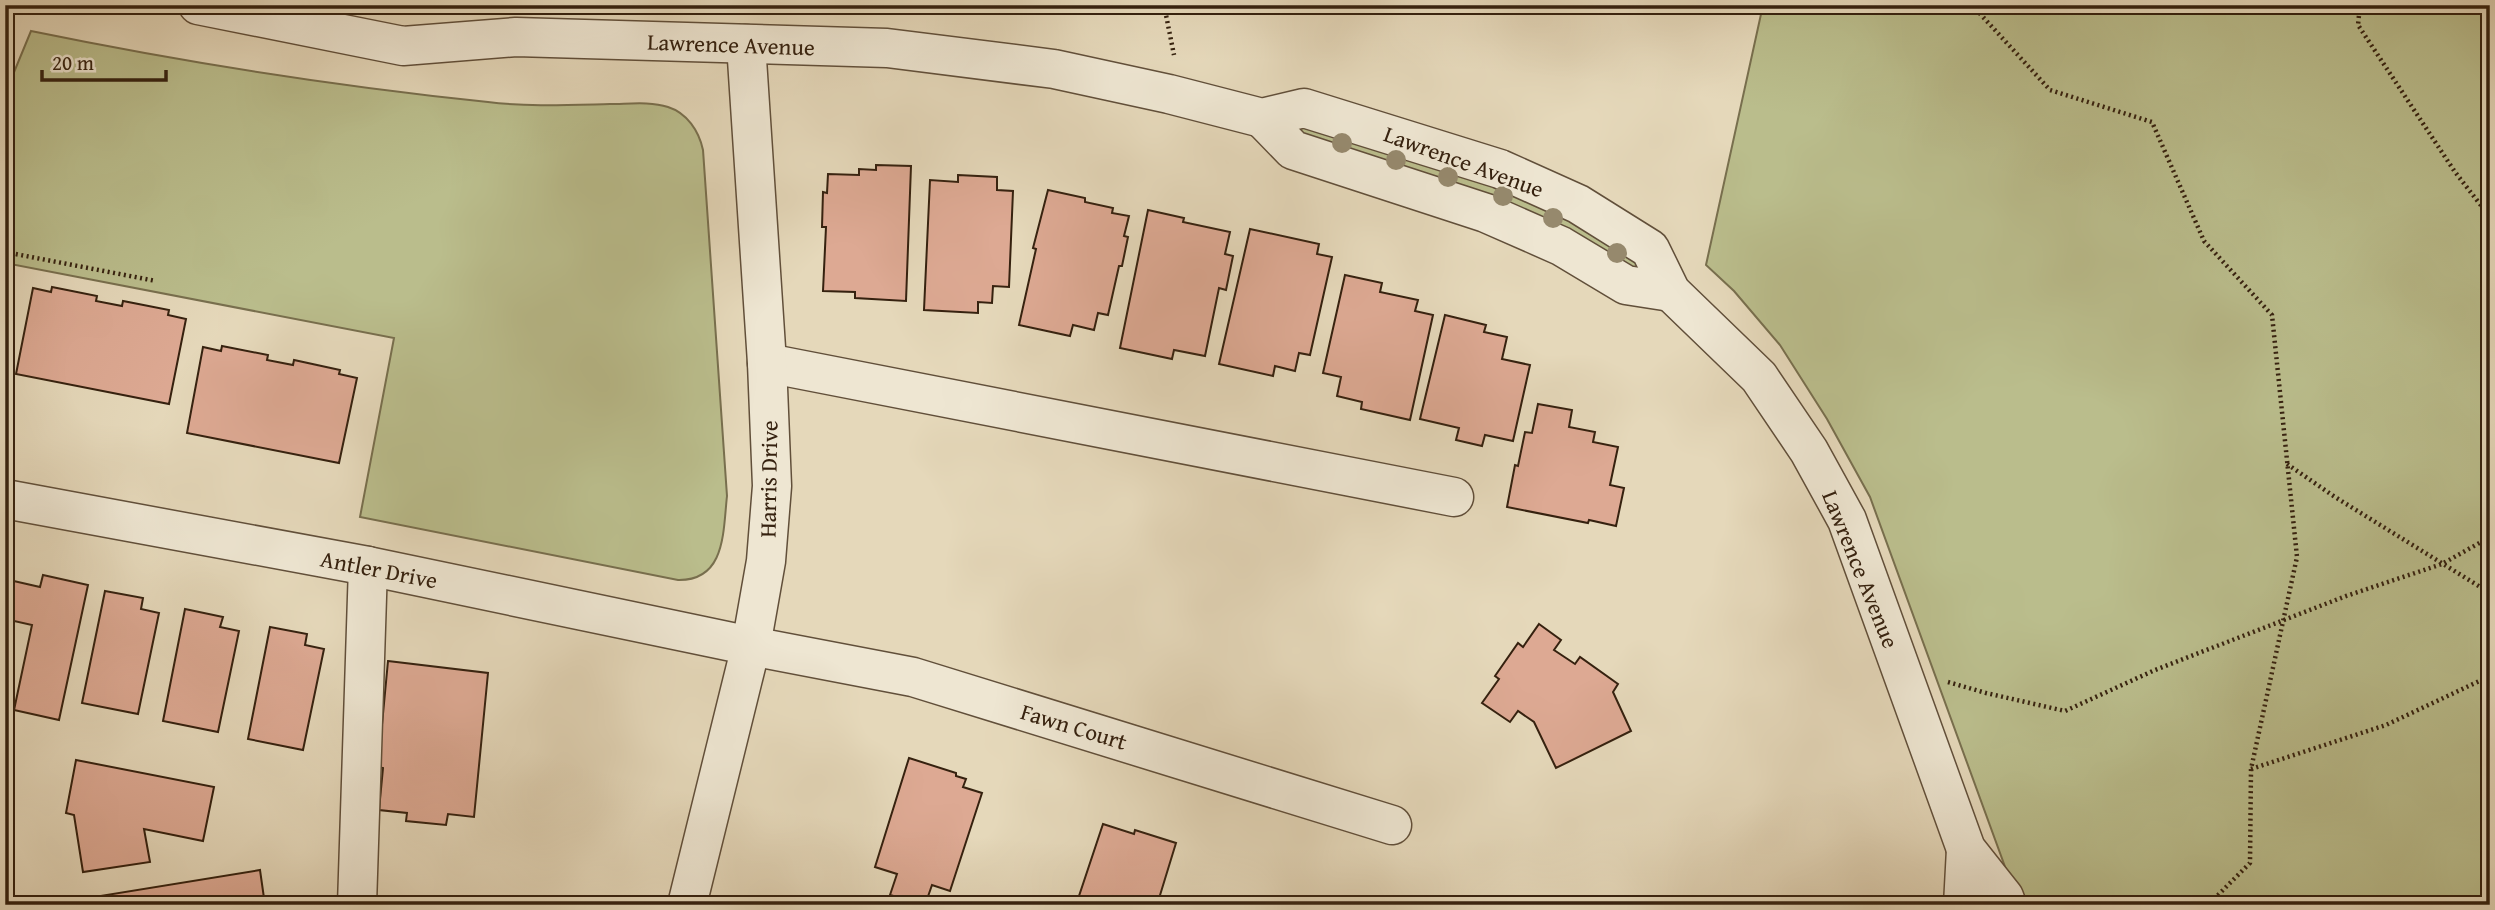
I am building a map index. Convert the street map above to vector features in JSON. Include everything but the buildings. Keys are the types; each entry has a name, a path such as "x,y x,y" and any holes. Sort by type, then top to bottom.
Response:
{"street":[{"name":"Lawrence Avenue","path":"198,5 404,46 516,37 887,48 1054,69 1262,118 1304,108 1500,169 1578,204 1650,249 1671,292 1759,377 1810,452 1847,520 1966,849 2004,897 2007,905"},
{"name":"Harris Drive","path":"698,902 751,646 766,561 772,486 768,363 746,44"},
{"path":"768,363 1454,497"},
{"name":"Antler Drive","path":"5,499 368,566 751,646"},
{"path":"357,905 368,566"},
{"name":"Fawn Court","path":"751,646 912,677 1392,825"},
{"name":"Lawrence Avenue","path":"1963,905 1966,849"}],"path":[{"path":"1972,5 2050,90 2152,122 2204,242 2272,315 2297,557 2251,769 2250,863 2208,905"},
{"path":"2360,5 2358,25 2455,172 2490,217"},
{"path":"5,252 156,281"},
{"path":"2287,464 2335,497 2490,593"},
{"path":"1900,668 1986,693 2065,711 2155,670 2346,596 2442,564 2490,537"},
{"path":"2251,769 2386,725 2490,676"}],"green space":[{"path":"1763,5 2490,5 2490,905 2019,905 1870,497 1827,419 1780,345 1734,291 1706,265"},
{"path":"31,31 201,63 373,89 518,105 654,104 681,114 699,136 703,150 727,496 722,538 714,563 694,578 678,580 360,517 394,338 5,263 5,94"},
{"path":"1297,125 1511,190 1640,258 1637,272 1299,136"}]}
